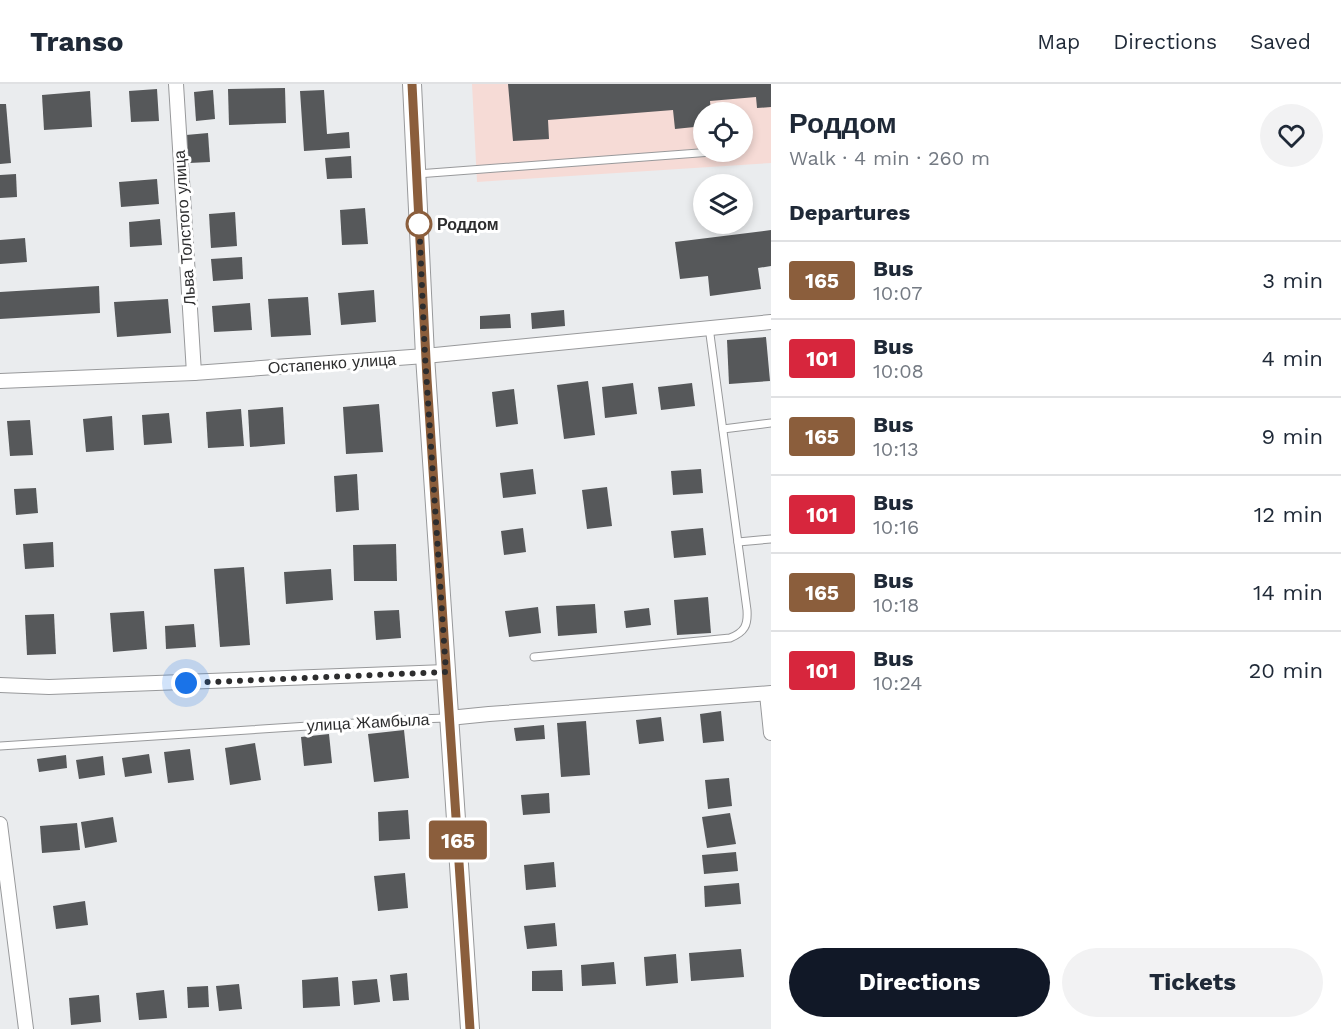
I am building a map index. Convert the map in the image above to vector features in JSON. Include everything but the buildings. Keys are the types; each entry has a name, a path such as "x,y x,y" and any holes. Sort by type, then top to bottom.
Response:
{"street":[{"name":"Льва Толстого улица","path":"176,84 194,372"},
{"path":"412,84 425,356 470,1029"},
{"name":"Остапенко улица","path":"0,381 194,372 425,356 771,321"},
{"path":"0,685 49,687 446,672"},
{"path":"769,694 771,733"},
{"name":"улица Жамбыла","path":"449,718 769,694"},
{"path":"0,824 26,1029"}],"lane":[{"path":"417,174 693,153"},
{"path":"534,657 730,638 740,634 746,628 747,619 738,542 709,327"},
{"path":"723,429 771,423"},
{"path":"738,542 771,539"},
{"name":"улица Жамбыла","path":"0,746 449,718"}],"shaded area":[{"path":"472,84 771,84 771,163 477,182"}],"bus line":[{"name":"165","path":"412,84 427,379 470,1029"}],"place":[{"name":"Роддом","path":"419,224"}],"route":[{"path":"186,683 446,672 425,356 419,219 419,224"}]}
